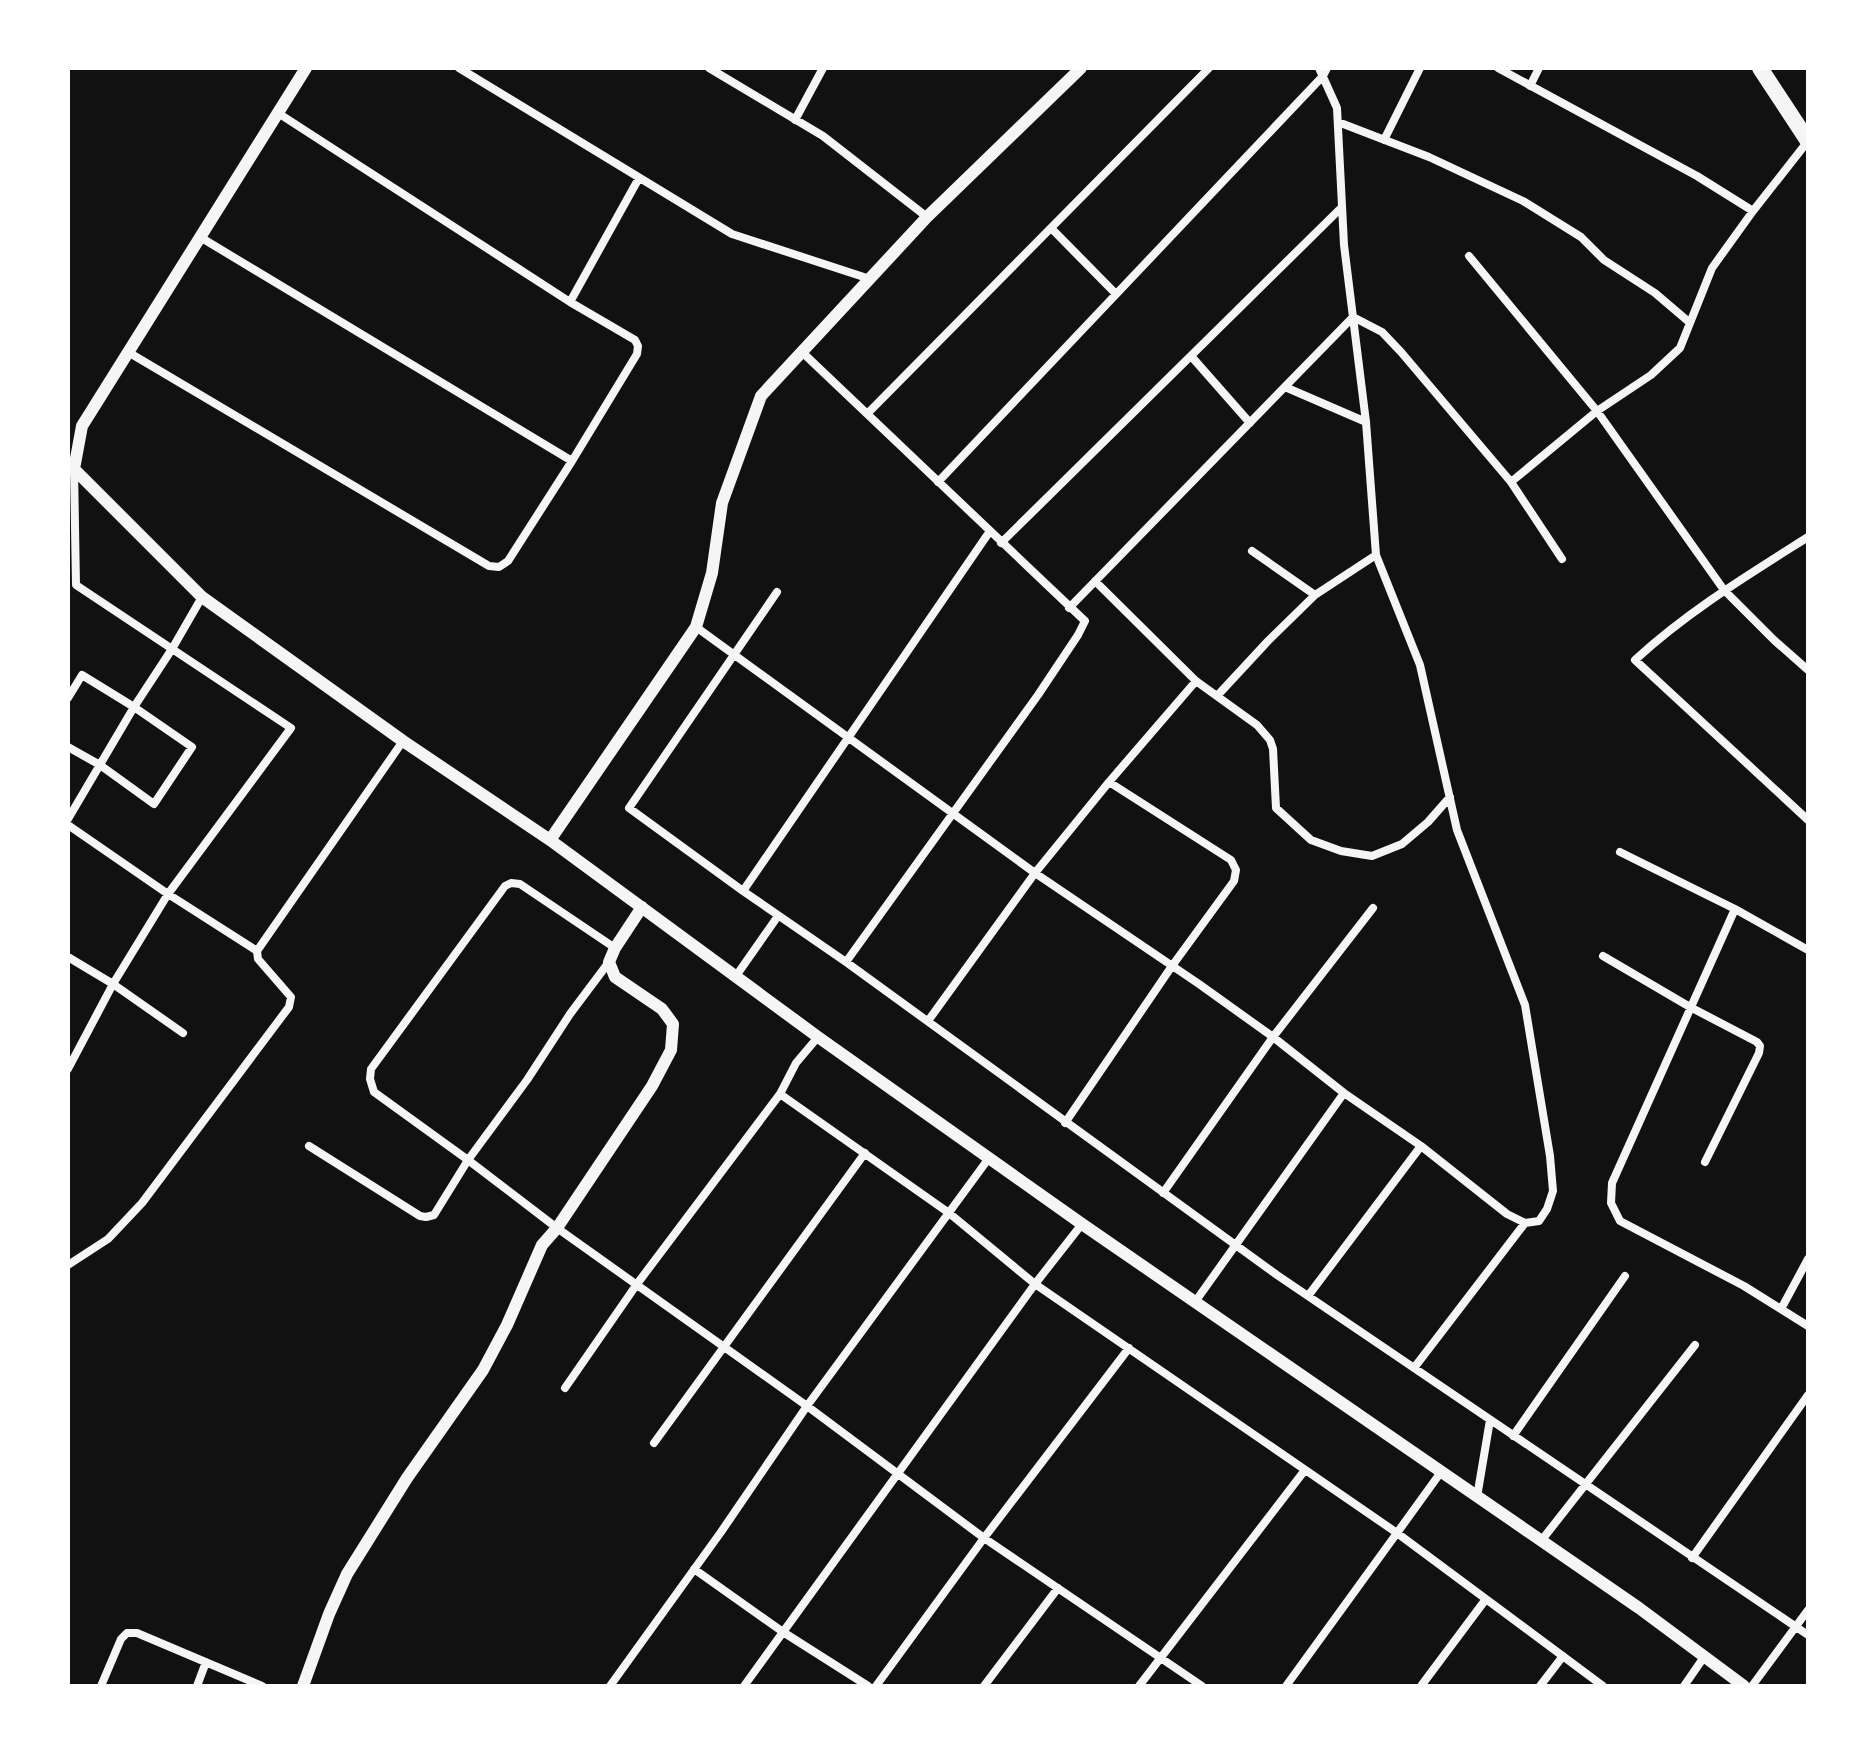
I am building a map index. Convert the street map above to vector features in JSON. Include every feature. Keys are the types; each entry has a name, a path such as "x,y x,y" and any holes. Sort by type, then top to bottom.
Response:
{"main road":[{"path":"1760,68 1808,141"}],"street":[{"path":"68,595 76,585 71,466 82,426 306,68"},
{"path":"459,68 732,234 870,279"},
{"path":"709,68 823,136 927,217"},
{"path":"795,120 823,68"},
{"path":"550,840 696,627 712,573 722,503 761,396 927,217 1081,68"},
{"path":"867,414 1209,68"},
{"path":"1384,140 1420,68"},
{"path":"1498,68 1697,176 1753,211"},
{"path":"1530,86 1539,68"},
{"path":"696,627 1035,873 1273,1037 1507,1214 1525,1223 1539,1221 1553,1191 1525,1005 1457,830 1420,665 1376,555 1366,422 1344,245 1337,108 1323,71 938,482"},
{"path":"128,352 489,566 499,567 508,561 572,461 637,354 635,340 570,302 278,113"},
{"path":"1338,122 1429,157 1523,201 1581,237 1604,260 1655,293 1689,322"},
{"path":"1511,482 1597,411 1651,375 1680,348 1712,268 1808,141"},
{"path":"570,302 639,178"},
{"path":"1001,543 1342,207"},
{"path":"1051,228 1116,294"},
{"path":"200,237 572,461"},
{"path":"1469,256 1597,411 1724,590 1808,670"},
{"path":"1069,608 1353,317"},
{"path":"1353,317 1382,332 1511,482 1562,559"},
{"path":"802,352 1085,621 954,814 846,962"},
{"path":"1191,356 1250,423"},
{"path":"1285,387 1366,422"},
{"path":"71,466 202,597 403,741 550,840 818,1037 1082,1224 1639,1608 1744,1686"},
{"path":"743,891 990,531"},
{"path":"1808,537 1724,590 1654,642 1635,660 1808,820"},
{"path":"1252,551 1315,595"},
{"path":"1217,696 1315,595 1376,555"},
{"path":"1095,581 1196,681 1257,725 1270,740 1276,808 1311,840 1341,851 1372,856 1402,844 1428,822 1450,797"},
{"path":"68,1069 113,984 168,894 291,728 76,585"},
{"path":"777,592 629,808 1235,1245 1808,1635"},
{"path":"68,819 202,597"},
{"path":"68,698 82,675 192,747 154,804 100,765 68,747"},
{"path":"928,1021 1035,873 1196,681"},
{"path":"68,1265 108,1239 142,1203 289,1007 291,997 258,959 257,951 403,741"},
{"path":"1065,1123 1234,881 1236,870 1231,860 1109,782"},
{"path":"68,825 257,951"},
{"path":"1620,852 1735,909 1808,950"},
{"path":"615,948 520,884 505,886 371,1069 374,1092 984,1538 1202,1686"},
{"path":"309,1146 420,1216 434,1215 468,1160 609,962 642,907"},
{"path":"1163,1193 1273,1037 1373,908"},
{"path":"1735,909 1612,1183 1611,1203 1620,1221 1744,1286 1808,1326"},
{"path":"736,976 778,916"},
{"path":"1603,956 1760,1046 1705,1162"},
{"path":"68,957 183,1033"},
{"path":"303,1686 347,1574 407,1478 483,1370 507,1325 542,1245 557,1228 652,1086 671,1050 673,1024 668,1016 615,977 609,962"},
{"path":"565,1388 637,1284 780,1094 796,1063 818,1037"},
{"path":"1195,1302 1344,1093"},
{"path":"780,1094 949,1213 1035,1284 1397,1533 1603,1686"},
{"path":"1308,1296 1421,1146"},
{"path":"654,1443 865,1153"},
{"path":"610,1686 807,1406 989,1158"},
{"path":"1414,1368 1525,1223"},
{"path":"744,1686 1035,1284 1082,1224"},
{"path":"1781,1309 1808,1259"},
{"path":"1513,1436 1625,1276"},
{"path":"1541,1541 1695,1345"},
{"path":"876,1686 1129,1348"},
{"path":"1692,1558 1808,1395"},
{"path":"1477,1497 1490,1420"},
{"path":"1139,1686 1305,1470"},
{"path":"1286,1686 1441,1472"},
{"path":"694,1569 783,1632 868,1686"},
{"path":"984,1686 1058,1588"},
{"path":"1421,1686 1486,1599"},
{"path":"1752,1686 1808,1610"},
{"path":"101,1686 121,1639 127,1633 137,1633 262,1686"},
{"path":"1540,1686 1563,1656"},
{"path":"1684,1686 1704,1657"},
{"path":"197,1686 206,1662"}]}
